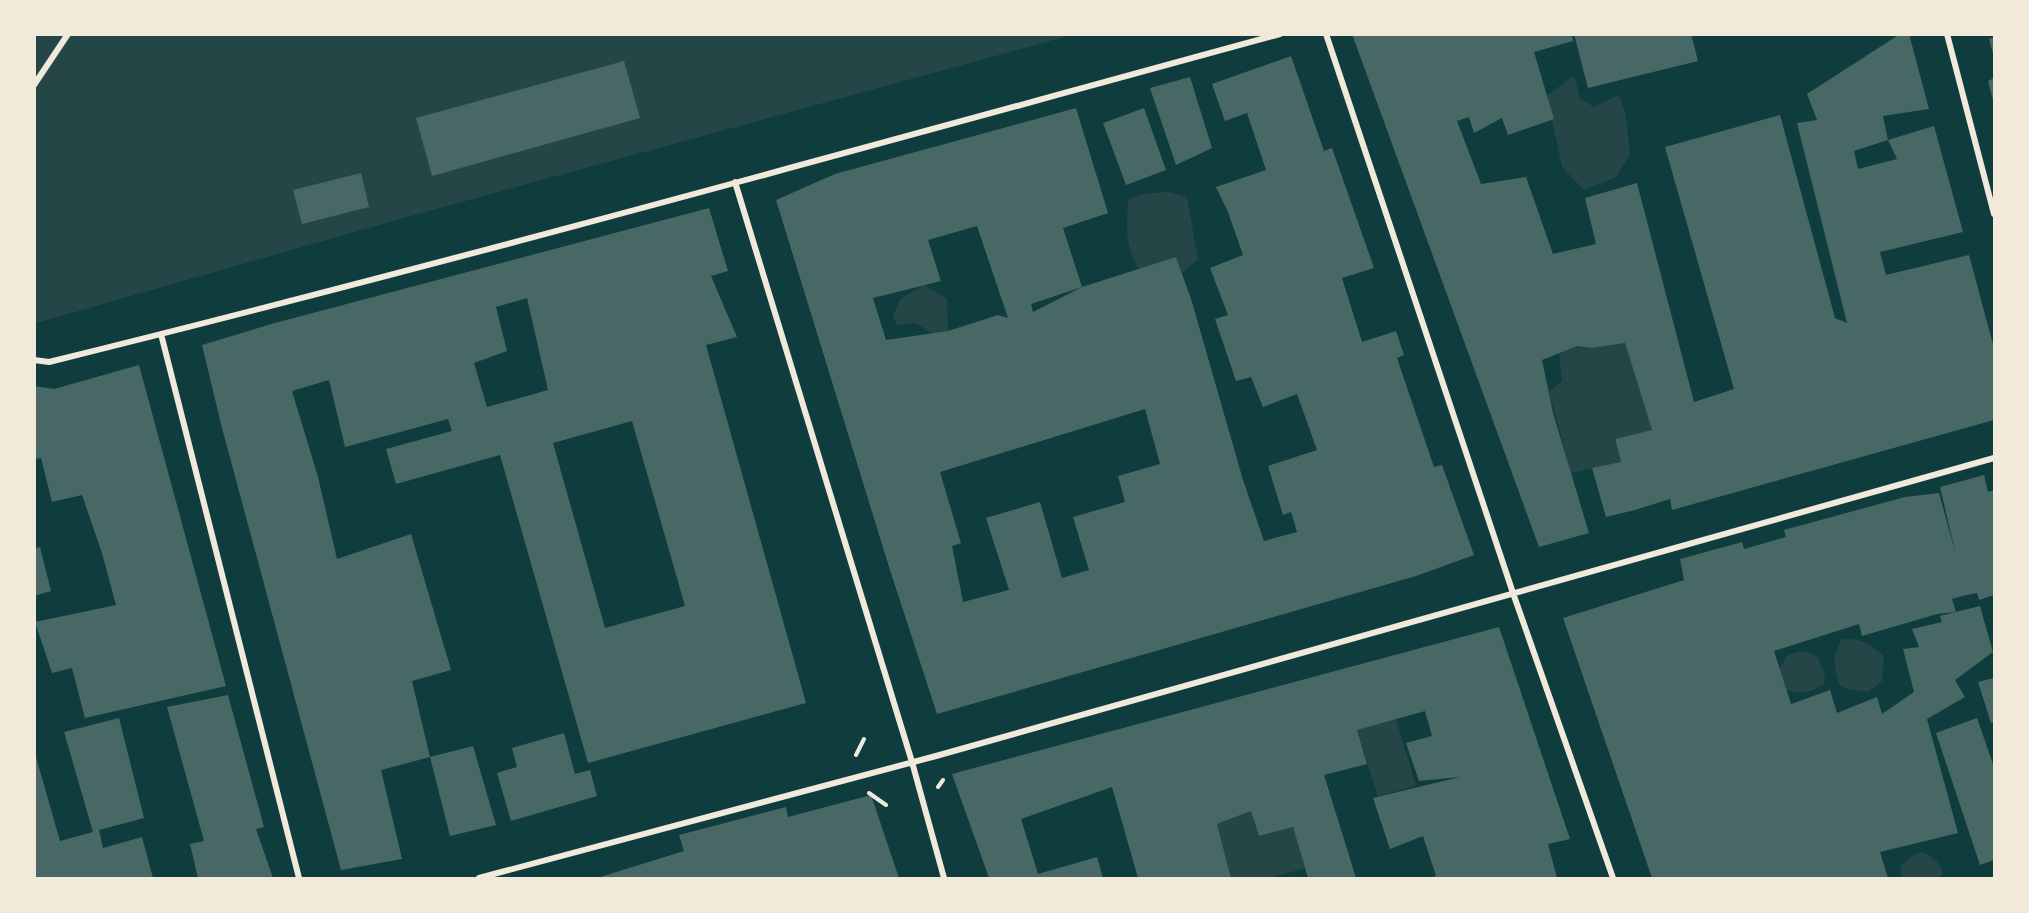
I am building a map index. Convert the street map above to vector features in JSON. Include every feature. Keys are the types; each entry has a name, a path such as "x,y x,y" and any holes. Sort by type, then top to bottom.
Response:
{"street":[{"path":"34,85 68,34"},
{"path":"34,360 49,362 161,334 735,182 1280,34"},
{"path":"1326,34 1513,592 1613,879"},
{"path":"1947,34 1995,214"},
{"path":"735,182 912,762 944,879"},
{"path":"161,334 299,879"},
{"path":"479,879 912,762 1995,458"}],"path":[{"path":"856,755 864,739"},
{"path":"868,792 886,805"}],"shaded area":[{"path":"35,35 1072,35 407,217 40,322 35,321"},
{"path":"1574,75 1580,98 1594,107 1619,95 1626,115 1630,155 1616,177 1584,190 1562,167 1547,96"},
{"path":"1168,192 1187,197 1198,259 1182,273 1176,257 1139,269 1129,244 1128,200 1143,194"},
{"path":"924,285 947,299 948,331 933,334 916,323 897,325 893,316 900,299"},
{"path":"1625,343 1652,430 1615,439 1621,462 1571,473 1549,392 1562,381 1559,352 1577,346 1592,348"},
{"path":"1842,639 1865,643 1884,656 1882,681 1868,692 1840,686 1835,662 1836,652"},
{"path":"1797,652 1816,655 1824,670 1825,683 1807,692 1786,690 1779,670 1787,656"},
{"path":"1396,719 1416,786 1378,796 1357,730"},
{"path":"1251,811 1259,836 1293,827 1305,868 1275,878 1231,878 1217,824"},
{"path":"1920,852 1934,859 1943,873 1938,878 1901,878 1901,866"}],"building":[{"path":"1352,34 1572,34 1573,41 1534,52 1554,119 1508,135 1502,118 1474,133 1469,117 1457,121 1481,184 1526,177 1553,254 1596,244 1585,198 1637,183 1694,402 1734,389 1665,147 1780,115 1835,318 1847,323 1797,123 1817,120 1807,94 1900,34 1909,34 1929,109 1883,116 1888,140 1934,126 1963,232 1880,252 1886,275 1969,255 1994,348 1994,420 1672,510 1670,499 1606,517 1592,468 1621,462 1615,439 1652,430 1625,343 1592,348 1577,346 1542,360 1553,413 1589,533 1539,547","holes":["1888,140 1897,159 1858,169 1854,151"]},
{"path":"1574,34 1691,34 1698,61 1588,88"},
{"path":"1994,37 1994,57 1989,39"},
{"path":"1291,56 1324,151 1332,148 1374,268 1342,278 1362,342 1396,331 1404,355 1397,358 1434,467 1442,465 1474,555 1416,576 937,714 889,567 776,200 835,174 1076,108 1108,213 1063,228 1082,287 1176,257 1192,302 1243,480 1264,541 1297,532 1291,512 1283,515 1268,466 1317,450 1297,394 1263,407 1251,377 1236,381 1215,319 1228,315 1210,268 1243,255 1228,212 1216,187 1266,170 1247,113 1225,121 1212,84","holes":["977,226 1008,318 998,315 948,331 886,340 873,298 941,281 928,240","1082,287 1033,312 1031,304","1145,409 1160,464 1118,476 1125,502 1073,517 1089,570 1062,578 1040,502 986,518 1009,590 963,602 952,546 961,543 940,472"]},
{"path":"624,61 640,118 432,176 416,118"},
{"path":"1190,77 1212,148 1176,165 1150,88"},
{"path":"1994,78 1994,104 1988,81"},
{"path":"1144,108 1166,170 1126,185 1103,123"},
{"path":"361,173 369,207 302,224 293,190"},
{"path":"709,208 728,271 711,276 737,337 706,345 806,703 588,763 500,455 396,484 386,449 452,431 448,419 345,447 329,380 292,391 318,477 337,559 411,534 451,670 412,681 430,757 381,770 402,859 341,870 222,428 202,345 275,323","holes":["527,298 548,390 487,407 474,363 507,351 496,307","632,421 685,606 605,628 553,443"]},
{"path":"139,365 226,686 85,718 72,668 52,673 35,622 116,605 102,553 82,495 52,502 41,458 34,459 34,386 54,389"},
{"path":"1984,475 1988,492 1994,490 1994,595 1979,600 1977,593 1952,599 1956,612 1980,606 1993,652 1955,680 1965,697 1927,719 1958,833 1880,852 1888,878 1652,878 1563,618 1684,580 1680,559 1742,542 1744,549 1786,537 1784,530 1905,497 1939,493 1956,555 1940,487","holes":["1956,612 1940,616 1942,622 1912,629 1919,647 1903,649 1914,692 1882,714 1877,697 1837,713 1830,690 1791,704 1774,651 1859,624 1862,636 1937,614"]},
{"path":"40,547 51,591 34,596 34,549"},
{"path":"1499,627 1570,839 1548,844 1557,878 1430,878 1436,876 1423,836 1390,849 1373,798 1460,777 1419,781 1406,743 1432,736 1425,711 1357,730 1367,764 1324,775 1356,878 1308,878 1293,827 1259,836 1251,811 1217,824 1231,878 1138,878 1112,787 1021,819 1038,874 1097,857 1103,878 989,878 952,774"},
{"path":"1994,678 1994,722 1991,723 1978,682"},
{"path":"228,695 264,827 256,829 273,878 198,878 190,844 204,841 167,707"},
{"path":"119,718 144,818 99,830 103,848 142,837 153,878 34,878 34,750 60,841 93,832 64,732"},
{"path":"1977,718 1994,767 1994,860 1980,865 1936,733"},
{"path":"564,733 575,774 590,770 597,796 511,821 497,773 517,767 512,748"},
{"path":"473,746 496,825 450,836 430,757"},
{"path":"871,795 899,878 597,878 684,851 679,835 786,807 788,817"}]}
